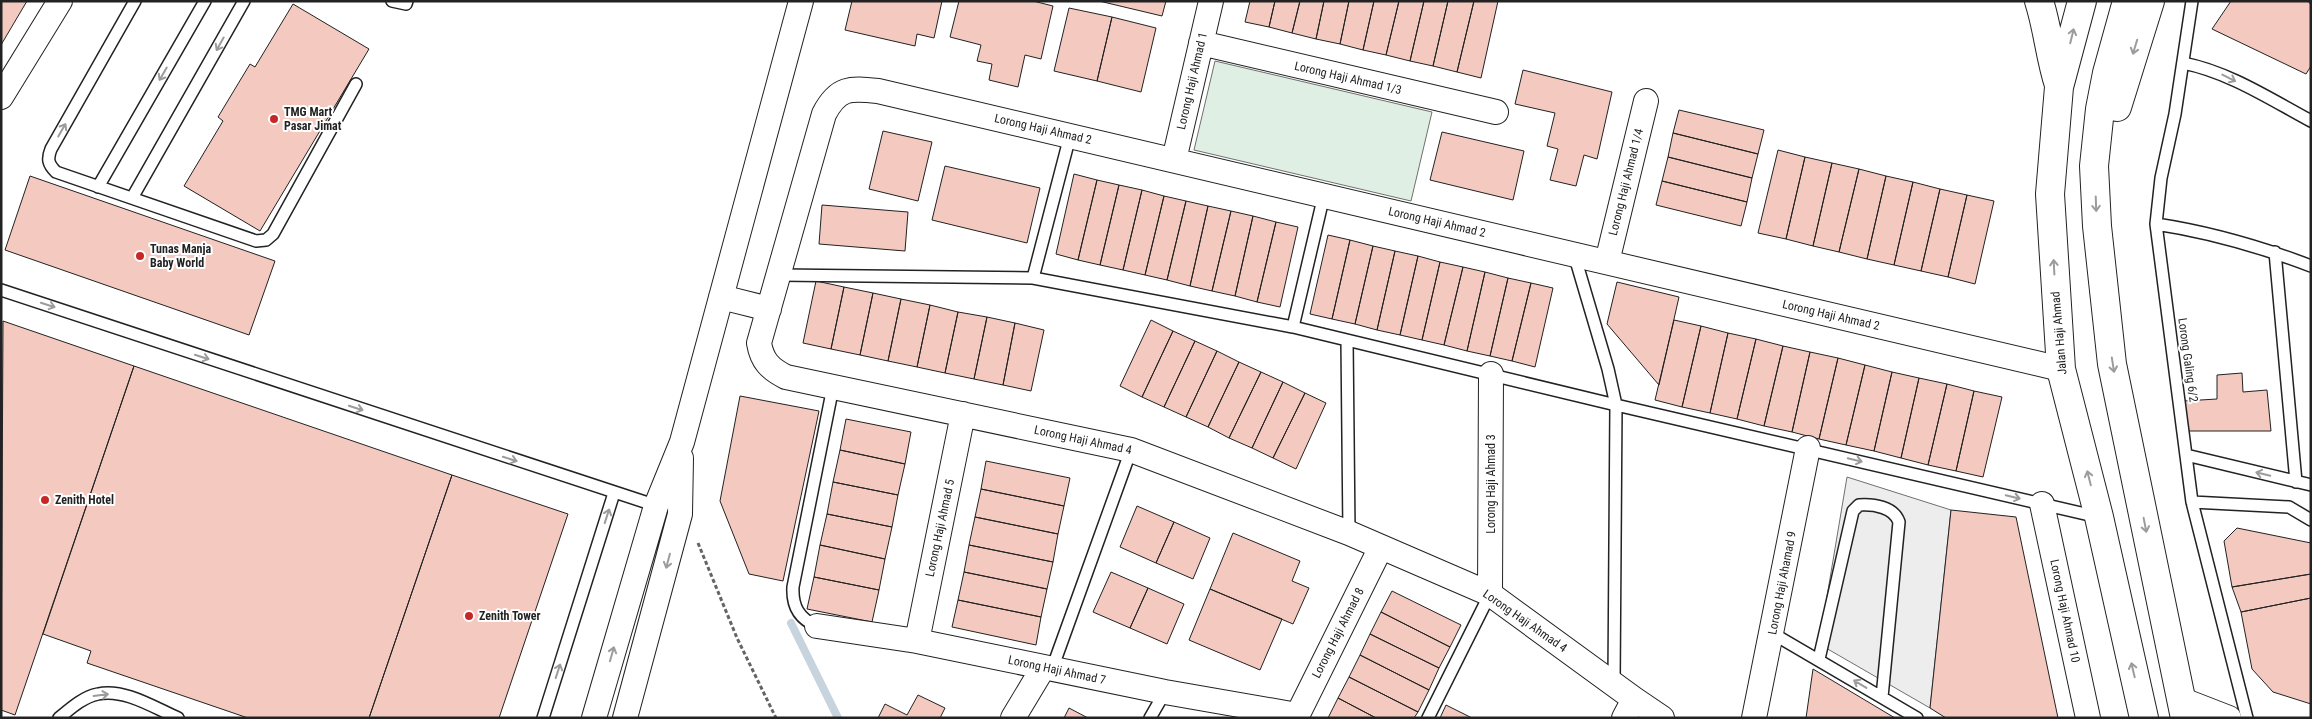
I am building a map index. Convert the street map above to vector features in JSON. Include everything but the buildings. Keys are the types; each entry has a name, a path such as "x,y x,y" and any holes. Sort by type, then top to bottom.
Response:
{"street":[{"path":"1,97 60,1"},
{"path":"594,718 656,506 682,442 801,1"},
{"name":"Lorong Haji Ahmad 1","path":"1174,160 1211,1"},
{"path":"2039,1 2050,58 2059,87"},
{"name":"Jalan Haji Ahmad","path":"2082,1 2059,87 2050,194 2061,369 2099,517 2144,718"},
{"path":"2127,1 2107,73 2094,166 2097,226 2112,364 2182,708 2229,718"},
{"path":"2094,166 2104,152 2150,1"},
{"name":"Lorong Haji Ahmad 1/3","path":"1201,43 1496,112"},
{"name":"Lorong Haji Ahmad 2","path":"824,114 831,102 841,91 857,88 878,91 2061,369"},
{"name":"Lorong Haji Ahmad 1/4","path":"1607,262 1646,101"},
{"name":"Lorong Haji Ahmad 4","path":"824,114 760,343 761,354 766,364 775,372 786,377 1131,450 1349,533 1490,594 1614,683 1629,708 1662,718"},
{"path":"721,297 769,309"},
{"name":"Lorong Haji Ahmad 3","path":"1490,594 1492,374"},
{"name":"Lorong Haji Ahmad 5","path":"917,641 963,414"},
{"path":"625,718 680,514 682,442"},
{"name":"Lorong Haji Ahamad 9","path":"1754,718 1808,448"},
{"name":"Lorong Haji Ahmad 10","path":"2042,504 2088,718"},
{"name":"Lorong Haji Ahmad 8","path":"1296,717 1381,548"},
{"name":"Lorong Haji Ahmad 7","path":"817,626 917,641 1296,717"},
{"path":"1013,718 1048,668"}],"lane":[{"path":"135,1 51,149 48,158 50,165 56,172 256,241 266,240 273,234 356,84"},
{"path":"98,187 205,1"},
{"path":"132,198 244,1"},
{"path":"392,1 406,4 407,1"},
{"name":"Lorong Galing 6/2","path":"2192,1 2183,63 2161,178 2156,224 2192,502 2247,718"},
{"path":"2183,63 2205,67 2222,74 2311,121"},
{"path":"1033,278 1070,136"},
{"path":"1293,327 1324,195"},
{"path":"2156,224 2185,229 2275,252 2311,266"},
{"path":"2275,252 2296,482"},
{"path":"1574,254 1608,369 1616,405 1614,683"},
{"path":"779,275 1033,278 1293,327 1616,405 2099,517"},
{"path":"1,290 680,514"},
{"path":"1347,340 1349,533"},
{"path":"817,626 806,622 795,608 793,587 832,387"},
{"path":"1048,668 1131,450"},
{"path":"2186,455 2311,485"},
{"path":"543,718 614,493"},
{"path":"2192,502 2289,507 2311,520"},
{"path":"1819,659 1853,511 1859,504 1869,504 1891,510 1899,522 1882,697"},
{"path":"1428,718 1490,594"},
{"path":"1772,633 1917,718"},
{"path":"1150,718 1165,692"},
{"path":"59,718 77,703 99,694 124,695 178,718"}],"path":[{"path":"680,514 688,523 699,545 737,638 776,718"}],"green space":[{"path":"1215,61 1432,112 1411,201 1194,150"}],"shaded area":[{"path":"1847,477 1951,510 1930,708 1819,644"}],"waterway":[{"path":"791,623 838,718"}],"place":[{"name":"TMG Mart Pasar Jimat","path":"274,119"},
{"name":"Tunas Manja Baby World","path":"140,256"},
{"name":"Zenith Hotel","path":"45,500"},
{"name":"Zenith Tower","path":"469,616"}]}
